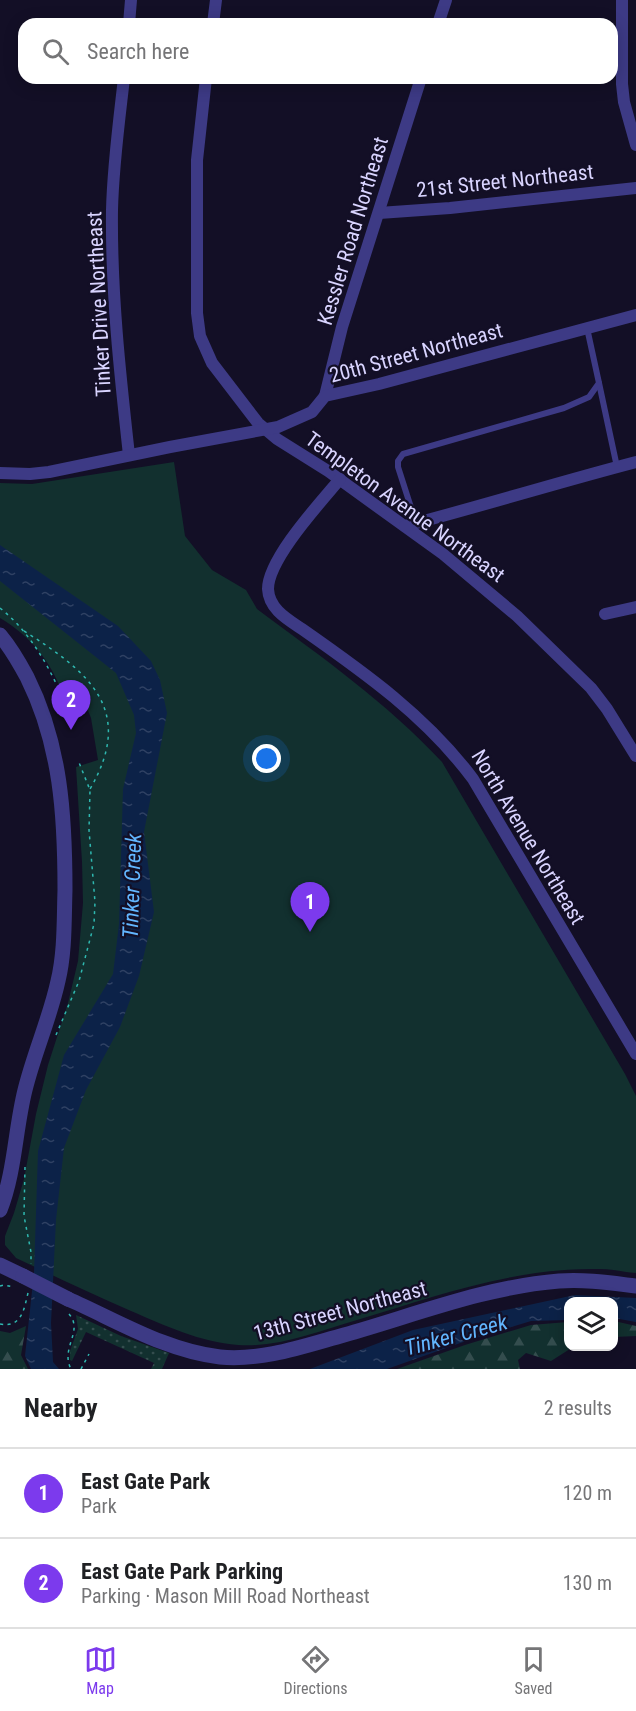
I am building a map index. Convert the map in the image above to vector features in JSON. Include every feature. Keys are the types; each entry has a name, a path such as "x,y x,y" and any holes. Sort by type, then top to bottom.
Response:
{"street":[{"path":"130,18 131,0"},
{"path":"214,18 216,0"},
{"path":"440,18 446,0"},
{"path":"622,0 622,84 624,102 636,145"},
{"name":"Tinker Drive Northeast","path":"123,84 114,186 112,238 115,311 129,455"},
{"name":"Templeton Avenue Northeast","path":"205,84 197,160 196,274 200,336 212,363 265,430 410,525 471,576 576,672 607,709 636,756"},
{"name":"Kessler Road Northeast","path":"325,396 342,327 419,84"},
{"name":"21st Street Northeast","path":"379,213 450,208 636,188"},
{"name":"20th Street Northeast","path":"0,473 49,472 278,427 312,411 325,396 379,384 636,315"},
{"path":"410,525 636,462"},
{"name":"North Avenue Northeast","path":"340,479 278,559 269,583 270,600 280,614 348,661 400,702 438,736 455,755 473,779 636,1054"},
{"path":"605,614 636,607"},
{"path":"0,635 15,655 51,736 60,792 65,872 64,919 58,981 25,1088 18,1118 11,1175 0,1210"},
{"name":"13th Street Northeast","path":"0,1265 67,1305 178,1347 221,1357 242,1358 283,1352 465,1299 519,1287 579,1281 636,1286"}],"lane":[{"path":"587,328 617,467"},
{"path":"410,525 398,467 399,457 572,405 589,397 599,383"}],"path":[{"path":"0,608 24,632 73,664 88,678 99,694 106,712 107,752 101,771 90,790"},
{"path":"24,632 52,675 64,701"},
{"path":"55,1038 79,981 94,924 90,790 78,760"},
{"path":"0,1287 22,1278 31,1252 24,1202 26,1163"},
{"path":"0,1324 7,1326 17,1322 23,1314 28,1292"},
{"path":"67,1305 75,1323 68,1351 71,1369"},
{"path":"81,1369 89,1354"}],"green space":[{"path":"174,462 185,536 212,570 246,590 257,609 376,700 442,762 625,1074 636,1096 636,1273 604,1269 569,1270 507,1278 447,1293 298,1338 268,1344 238,1345 210,1341 144,1317 16,1258 5,1245 5,1236 24,1179 48,1065 68,1003 78,961 83,903 76,767 98,760 91,718 79,688 62,692 51,669 37,649 20,632 0,618 0,483 32,484"},
{"path":"76,1315 121,1336 169,1353 162,1369 151,1369 154,1363 86,1332 72,1361 70,1360 70,1351 78,1329"},
{"path":"564,1322 564,1351 567,1351 551,1361 526,1353 518,1360 520,1369 397,1369 465,1345 531,1325"},
{"path":"618,1322 636,1326 636,1336 618,1337"},
{"path":"26,1326 21,1355 28,1369 0,1369 0,1331 10,1333"}],"water":[{"name":"Tinker Creek","path":"0,545 118,626 151,661 160,680 167,713 144,832 154,912 139,976 120,1027 86,1090 64,1148 56,1220 51,1323 53,1362 59,1369 31,1369 25,1356 34,1273 38,1151 64,1055 113,974 119,924 123,789 136,733 134,715 116,673 0,581"},
{"path":"575,1295 616,1297 566,1297"},
{"name":"Tinker Creek","path":"564,1297 564,1320 531,1321 387,1369 310,1369 413,1330"},
{"path":"618,1297 636,1298 636,1322 618,1319"}],"place":[{"name":"East Gate Park Parking","path":"71,730"},
{"name":"East Gate Park","path":"310,932"}]}
